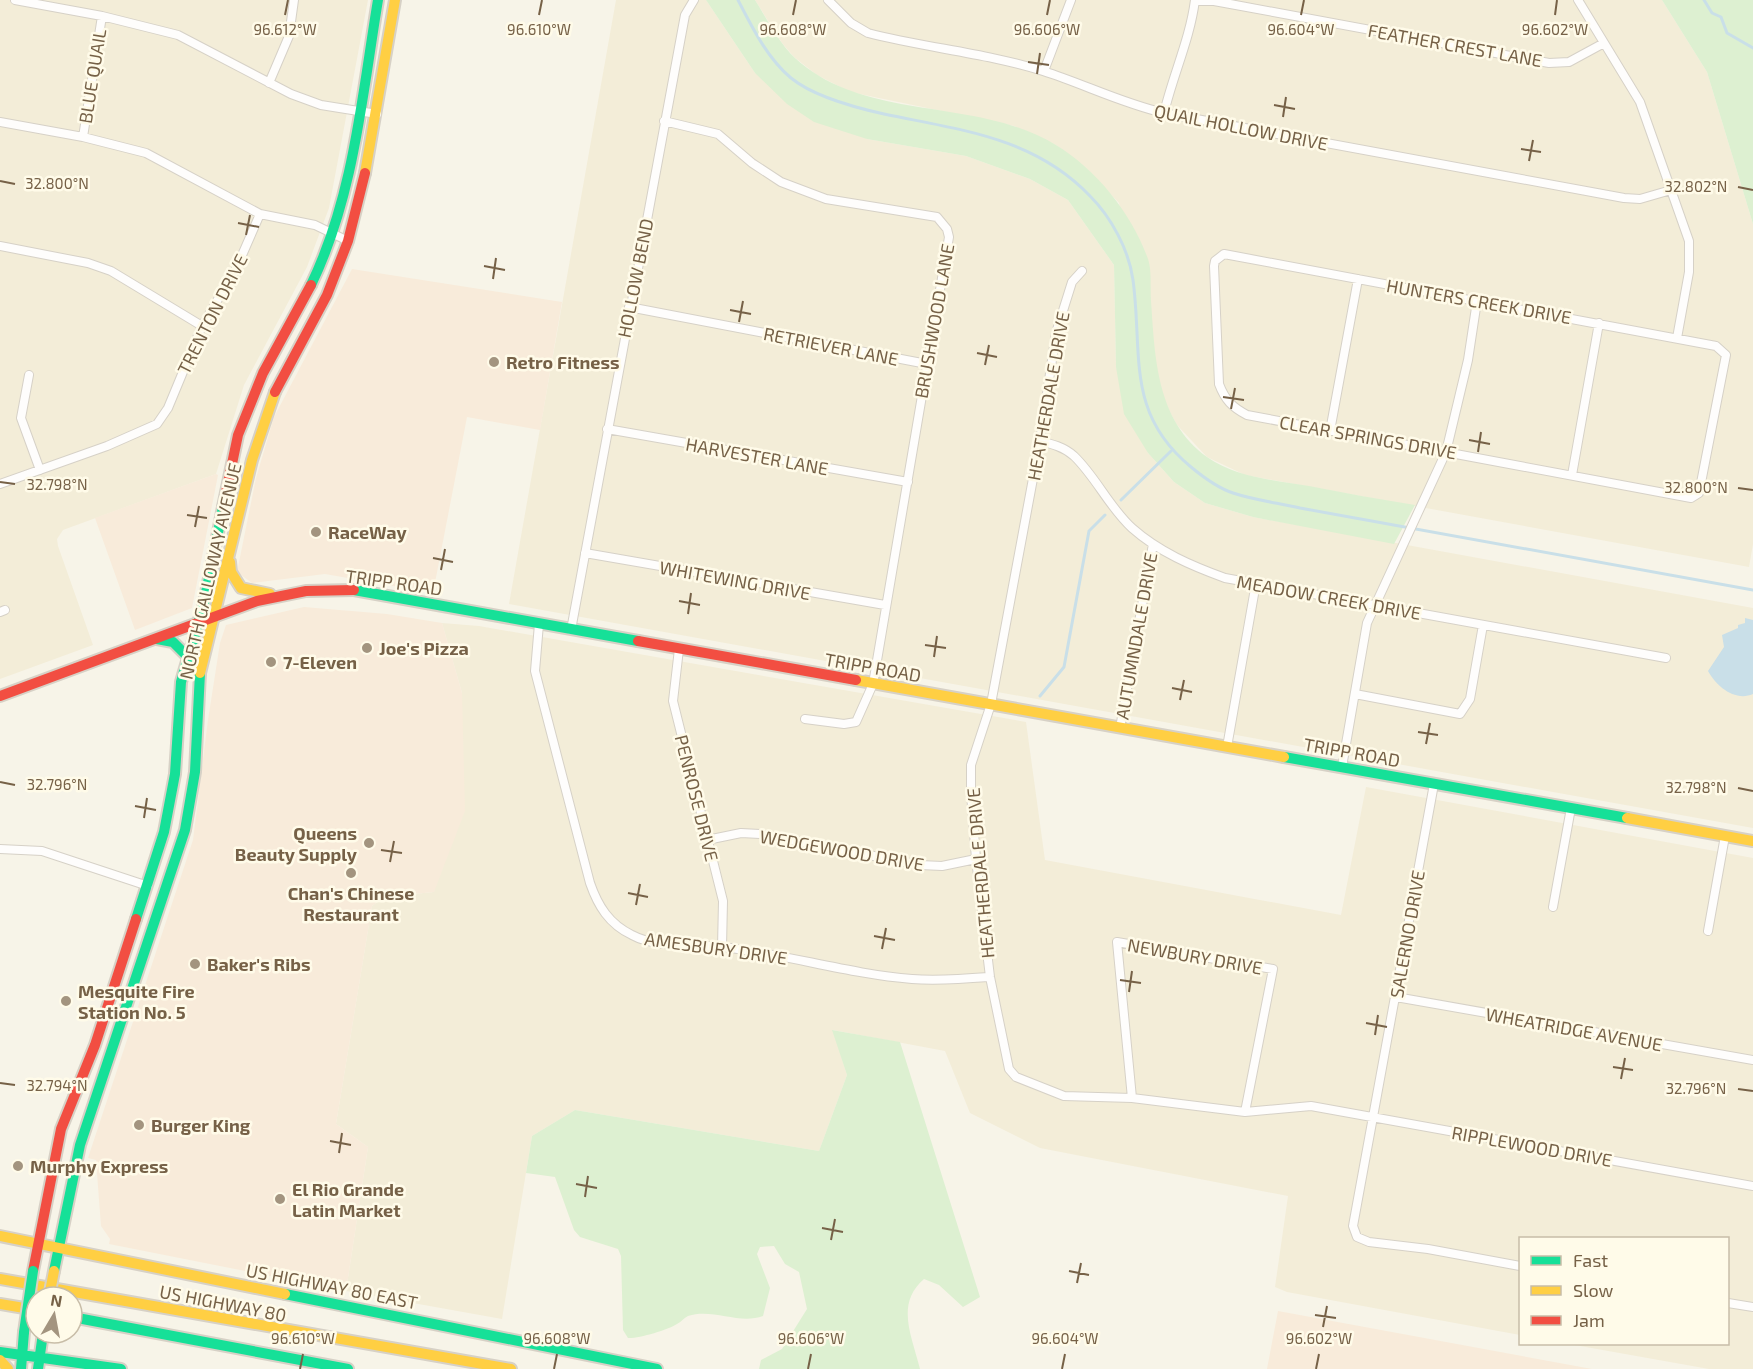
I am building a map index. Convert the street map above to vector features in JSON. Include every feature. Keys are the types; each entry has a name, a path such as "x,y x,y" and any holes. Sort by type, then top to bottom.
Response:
{"main road":[{"name":"NORTH GALLOWAY AVENUE","path":"21,1369 33,1271 61,1129 95,1045 158,856 171,796 181,682 199,622 230,468 243,418 278,345 312,283 333,234 346,190 378,0"},
{"name":"NORTH GALLOWAY AVENUE","path":"51,1285 76,1159 159,914 191,802 199,679 264,420 278,383 327,295 348,241 359,201 376,114 395,0"},
{"path":"278,345 294,355"},
{"path":"230,554 231,572 241,588 251,592 282,595"},
{"name":"TRIPP ROAD","path":"0,696 257,601 306,591 356,590 1753,841"},
{"path":"153,639 173,642 188,656"},
{"path":"148,886 166,892"},
{"path":"140,908 159,914"},
{"path":"95,1045 112,1051"},
{"name":"US HIGHWAY 80 EAST","path":"0,1236 60,1246 657,1369"},
{"name":"US HIGHWAY 80","path":"0,1279 511,1369"},
{"path":"0,1304 24,1308"},
{"path":"84,1319 348,1369"},
{"path":"38,1369 40,1345"},
{"path":"0,1352 121,1369"},
{"path":"0,1360 8,1369"},
{"path":"57,1369 79,1363"}],"street":[{"path":"15,0 102,16 178,35 269,83 321,105 376,114"},
{"path":"269,83 289,36 294,0"},
{"name":"HOLLOW BEND","path":"571,630 664,121 685,15 694,0"},
{"name":"QUAIL HOLLOW DRIVE","path":"828,0 851,24 868,33 999,59 1044,71 1132,106 1624,198 1640,198 1671,190"},
{"path":"1044,71 1071,0"},
{"path":"1164,113 1171,81 1189,34 1195,0"},
{"name":"FEATHER CREST LANE","path":"1195,0 1214,1 1549,63 1569,62 1604,42"},
{"path":"1578,0 1640,102 1689,241 1689,272 1677,338"},
{"name":"BLUE QUAIL","path":"83,137 102,16"},
{"name":"BRUSHWOOD LANE","path":"664,121 718,135 752,163 781,182 826,199 937,218 943,223 950,237 873,684 856,722 844,724 805,719"},
{"path":"0,122 83,137 146,153 260,214 315,225 348,241"},
{"name":"TRENTON DRIVE","path":"0,484 148,430 157,424 168,408 202,326 236,269 260,214"},
{"path":"0,246 88,263 111,271 202,326"},
{"name":"HUNTERS CREEK DRIVE","path":"1219,256 1224,254 1599,323 1677,338 1724,350 1725,365 1702,488 1695,497"},
{"name":"CLEAR SPRINGS DRIVE","path":"1219,256 1215,261 1214,277 1218,368 1224,397 1233,408 1247,415 1330,431 1695,497"},
{"name":"HEATHERDALE DRIVE","path":"1082,271 1072,282 1056,333 1040,441 991,704 971,765 970,793 990,977 1009,1069 1016,1077 1064,1096 1132,1098 1245,1112 1311,1106"},
{"path":"1330,431 1358,279"},
{"path":"1342,767 1362,640 1375,604 1446,452 1468,360 1477,301"},
{"name":"RETRIEVER LANE","path":"629,307 927,364"},
{"path":"1572,475 1599,323"},
{"path":"29,375 21,418 40,470"},
{"name":"HARVESTER LANE","path":"607,429 908,482"},
{"name":"MEADOW CREEK DRIVE","path":"1040,441 1058,446 1073,456 1115,510 1153,544 1194,566 1225,578 1666,658"},
{"name":"AUTUMNDALE DRIVE","path":"1120,728 1153,544"},
{"name":"WHITEWING DRIVE","path":"585,554 885,605"},
{"path":"1227,747 1257,584"},
{"name":"AMESBURY DRIVE","path":"539,624 535,671 590,883 604,915 632,935 650,942 722,947 911,979 948,981 990,977"},
{"path":"1355,694 1460,714 1470,699 1483,624"},
{"name":"PENROSE DRIVE","path":"679,649 674,678 674,707 723,901 722,947"},
{"name":"SALERNO DRIVE","path":"1434,784 1353,1227 1357,1237 1370,1242 1428,1249 1519,1266"},
{"path":"1553,907 1572,808"},
{"name":"WEDGEWOOD DRIVE","path":"708,840 741,833 760,834 920,865 942,866 976,859"},
{"path":"1708,931 1725,836"},
{"path":"0,849 42,851 148,886"},
{"name":"NEWBURY DRIVE","path":"1132,1098 1117,942 1273,969 1245,1112"},
{"name":"WHEATRIDGE AVENUE","path":"1396,997 1753,1060"},
{"name":"RIPPLEWOOD DRIVE","path":"1311,1106 1753,1186"},
{"path":"1729,1303 1753,1307"}],"shaded area":[{"path":"0,0 368,0 329,208 307,267 244,385 216,474 63,530 57,539 58,546 93,645 0,679"},
{"path":"616,0 706,0 755,73 867,139 966,156 1030,179 1068,200 1114,265 1116,367 1148,453 1174,482 1205,503 1253,517 1753,608 1753,828 509,604"},
{"path":"755,0 1662,0 1707,72 1753,224 1753,544 1749,567 1245,475 1207,457 1177,425 1163,399 1119,203 1086,168 1056,145 1014,126 850,92 817,75 794,57 782,43"},
{"path":"352,269 562,302 540,430 467,417 433,593 325,574 252,583 237,572 256,478 274,417"},
{"path":"218,475 192,608 135,630 95,518"},
{"path":"304,607 387,614 442,623 462,693 465,811 434,892 384,897 372,906 336,1124 368,1147 346,1291 109,1244 110,1239 101,1226 96,1160 88,1158 193,840 208,720 220,643 226,625"},
{"path":"442,623 479,626 1026,722 1045,860 1341,915 1366,787 1753,858 1753,1369 1709,1369 1575,1345 1729,1345 1729,1237 1519,1237 1519,1335 1287,1292 1275,1287 1288,1196 1040,1148 970,1113 945,1051 833,1030 847,1075 819,1151 575,1110 532,1136 502,1319 346,1291 368,1147 336,1124 372,906 384,897 434,892 462,693"},
{"path":"1278,1311 1592,1369 1267,1369"}],"green space":[{"path":"706,0 755,0 778,38 795,58 823,78 854,92 888,101 991,120 1025,130 1071,155 1099,180 1123,210 1141,242 1150,269 1154,344 1161,386 1177,425 1190,442 1207,457 1243,474 1415,505 1394,544 1253,517 1205,503 1174,482 1148,453 1124,414 1116,367 1114,265 1068,200 1030,179 966,156 867,139 814,122 787,104 755,73"},
{"path":"1662,0 1753,0 1753,224 1707,72"},
{"path":"832,1030 900,1042 980,1297 963,1307 939,1285 924,1279 915,1289 910,1299 908,1321 920,1369 759,1369 761,1360 782,1349 807,1309 799,1272 785,1264 774,1246 760,1247 757,1254 770,1288 763,1316 745,1319 697,1314 688,1316 660,1331 628,1338 623,1330 621,1256 618,1249 580,1237 574,1230 555,1177 526,1173 532,1136 575,1110 819,1151 847,1075"}],"water":[{"path":"1745,618 1753,620 1753,694 1740,696 1721,687 1708,671 1724,647 1722,635 1745,623"}],"waterway":[{"path":"738,0 767,52 782,70 800,84 823,96 849,105 968,131 1020,148 1068,176 1098,204 1118,235 1131,269 1136,307 1138,357 1146,404 1170,446 1191,467 1216,485 1227,491 1258,500 1753,590"},
{"path":"1704,0 1712,13 1721,17 1727,33 1753,48"},
{"path":"1121,500 1171,451"},
{"path":"1040,696 1064,667 1089,531 1105,515"}],"traffic: fast":[{"path":"311,285 326,251 347,181 355,145 378,0"},
{"path":"136,919 164,832 175,774 181,682 204,603 223,507"},
{"path":"354,590 638,641"},
{"path":"157,639 173,642 187,656"},
{"path":"54,1271 80,1145 185,830 195,772 200,673"},
{"path":"1284,757 1627,818"},
{"path":"31,1285 33,1271"},
{"path":"285,1294 657,1369"},
{"path":"84,1319 348,1369"},
{"path":"21,1369 24,1332"},
{"path":"38,1369 41,1345"},
{"path":"0,1352 121,1369"}],"traffic: slow":[{"path":"365,173 395,0"},
{"path":"200,673 252,460 275,392"},
{"path":"230,562 231,572 241,588 270,594"},
{"path":"856,680 1284,757"},
{"path":"1627,818 1753,841"},
{"path":"0,1236 285,1294"},
{"path":"51,1285 54,1271"},
{"path":"0,1279 511,1369"},
{"path":"0,1304 24,1308"},
{"path":"0,1360 8,1369"}],"traffic: jam":[{"path":"275,392 327,295 348,241 365,173"},
{"path":"223,507 238,435 263,373 311,285"},
{"path":"0,696 257,601 306,591 354,590"},
{"path":"638,641 856,680"},
{"path":"33,1271 61,1129 95,1045 136,919"}],"place":[{"name":"Retro Fitness","path":"494,362"},
{"name":"RaceWay","path":"316,532"},
{"name":"Joe's Pizza","path":"367,648"},
{"name":"7-Eleven","path":"271,662"},
{"name":"Queens Beauty Supply","path":"369,843"},
{"name":"Chan's Chinese Restaurant","path":"351,873"},
{"name":"Baker's Ribs","path":"195,964"},
{"name":"Mesquite Fire Station No. 5","path":"66,1001"},
{"name":"Burger King","path":"139,1125"},
{"name":"Murphy Express","path":"18,1166"},
{"name":"El Rio Grande Latin Market","path":"280,1199"}]}
